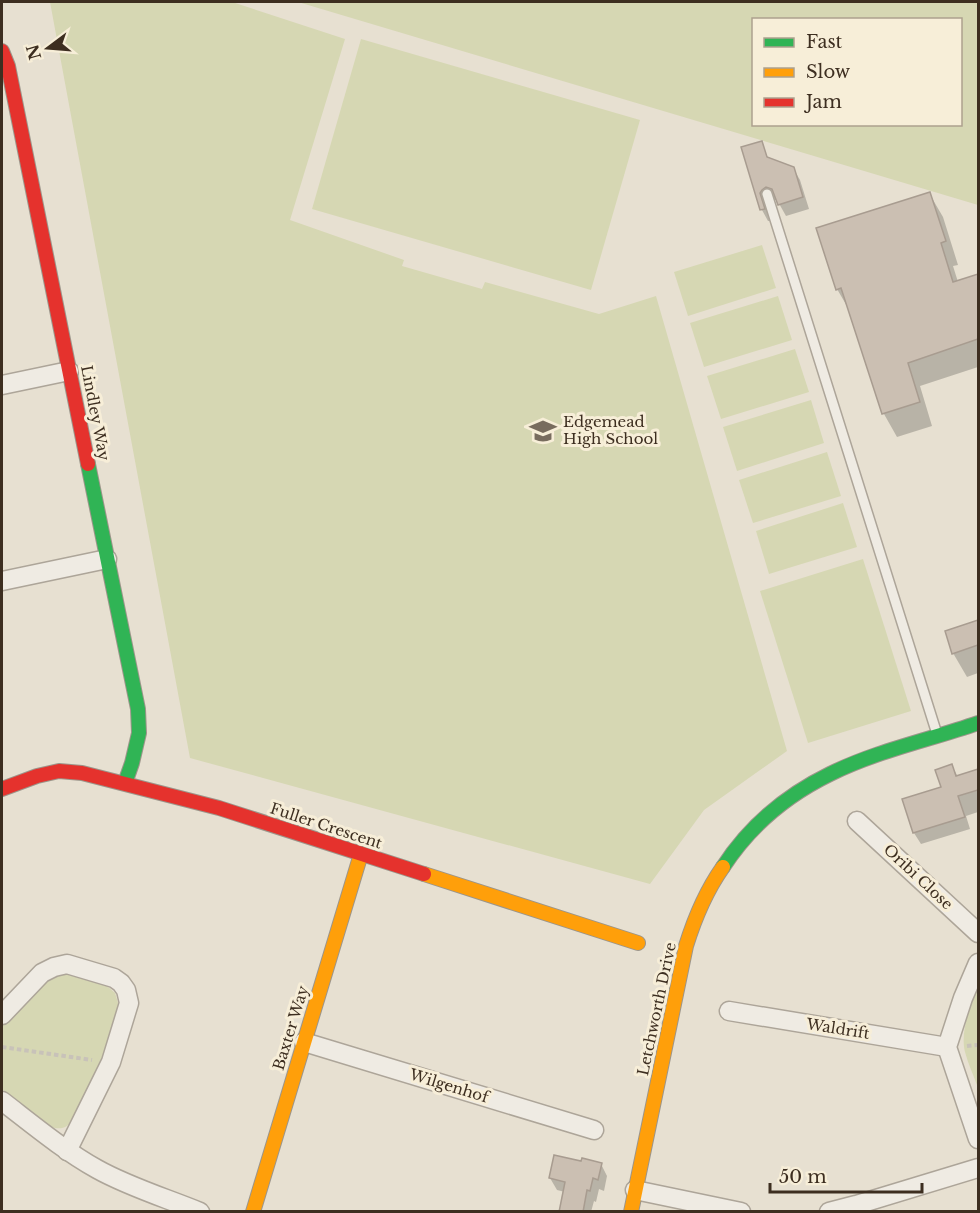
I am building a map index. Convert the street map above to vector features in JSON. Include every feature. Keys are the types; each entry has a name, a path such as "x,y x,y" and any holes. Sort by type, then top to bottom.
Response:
{"street":[{"name":"Lindley Way","path":"2,51 8,66 138,709 139,733 125,783"},
{"path":"2,385 69,371"},
{"path":"2,581 107,560"},
{"name":"Letchworth Drive","path":"631,1212 681,962 705,895 719,872 753,830 780,806 829,774 871,757 978,723"},
{"name":"Fuller Crescent","path":"2,789 37,776 59,771 82,773 125,783 219,808 638,943"},
{"name":"Oribi Close","path":"857,821 978,933"},
{"name":"Baxter Way","path":"253,1212 361,854"},
{"path":"978,963 963,998 947,1047 978,1138"},
{"path":"2,1015 42,973 67,964 114,978 126,990 129,1003 111,1062 67,1151"},
{"name":"Waldrift","path":"729,1011 947,1047"},
{"name":"Wilgenhof","path":"304,1042 594,1130"},
{"path":"2,1101 67,1151 98,1170 201,1212"},
{"path":"829,1212 978,1168"},
{"path":"635,1190 741,1212"}],"lane":[{"path":"767,194 938,736"}],"path":[{"path":"2,1047 111,1062"}],"green space":[{"path":"50,2 232,2 345,39 290,220 404,260 402,266 482,289 485,282 599,314 656,296 787,751 704,810 650,884 190,758"},
{"path":"298,2 978,2 978,205"},
{"path":"361,39 640,120 591,290 312,209"},
{"path":"762,245 776,288 688,316 674,272"},
{"path":"778,296 792,340 704,367 690,323"},
{"path":"795,349 809,392 721,419 707,376"},
{"path":"811,400 824,443 737,471 723,427"},
{"path":"827,452 841,496 753,523 739,480"},
{"path":"843,503 857,547 769,574 756,531"},
{"path":"863,559 911,711 808,743 760,591"},
{"path":"62,973 107,986 115,993 119,1006 104,1058 73,1120 66,1127 58,1128 51,1127 2,1089 2,1025 45,980"},
{"path":"978,987 978,1088 966,1056 964,1036"}],"building":[{"path":"762,141 767,157 794,167 803,197 778,205 772,189 766,187 760,193 765,209 760,210 741,147"},
{"path":"930,192 946,241 941,243 953,282 978,274 978,339 908,363 920,402 882,414 841,288 836,290 816,228"},
{"path":"978,620 978,645 952,654 945,631"},
{"path":"952,764 956,776 978,769 978,790 958,796 965,817 913,833 902,799 941,787 935,770"},
{"path":"554,1155 602,1163 598,1180 593,1178 590,1191 587,1190 583,1212 559,1212 565,1182 549,1178"}],"traffic: fast":[{"path":"88,464 138,709 139,733 125,783"},
{"path":"723,867 733,852 770,813 814,782 866,759 978,723"}],"traffic: slow":[{"path":"253,1212 361,854"},
{"path":"631,1212 686,946 711,885 723,867"},
{"path":"424,874 638,943"}],"traffic: jam":[{"path":"2,51 8,66 88,464"},
{"path":"2,789 37,776 59,771 82,773 219,808 424,874"}],"place":[{"name":"Edgemead High School","path":"543,431"}]}
